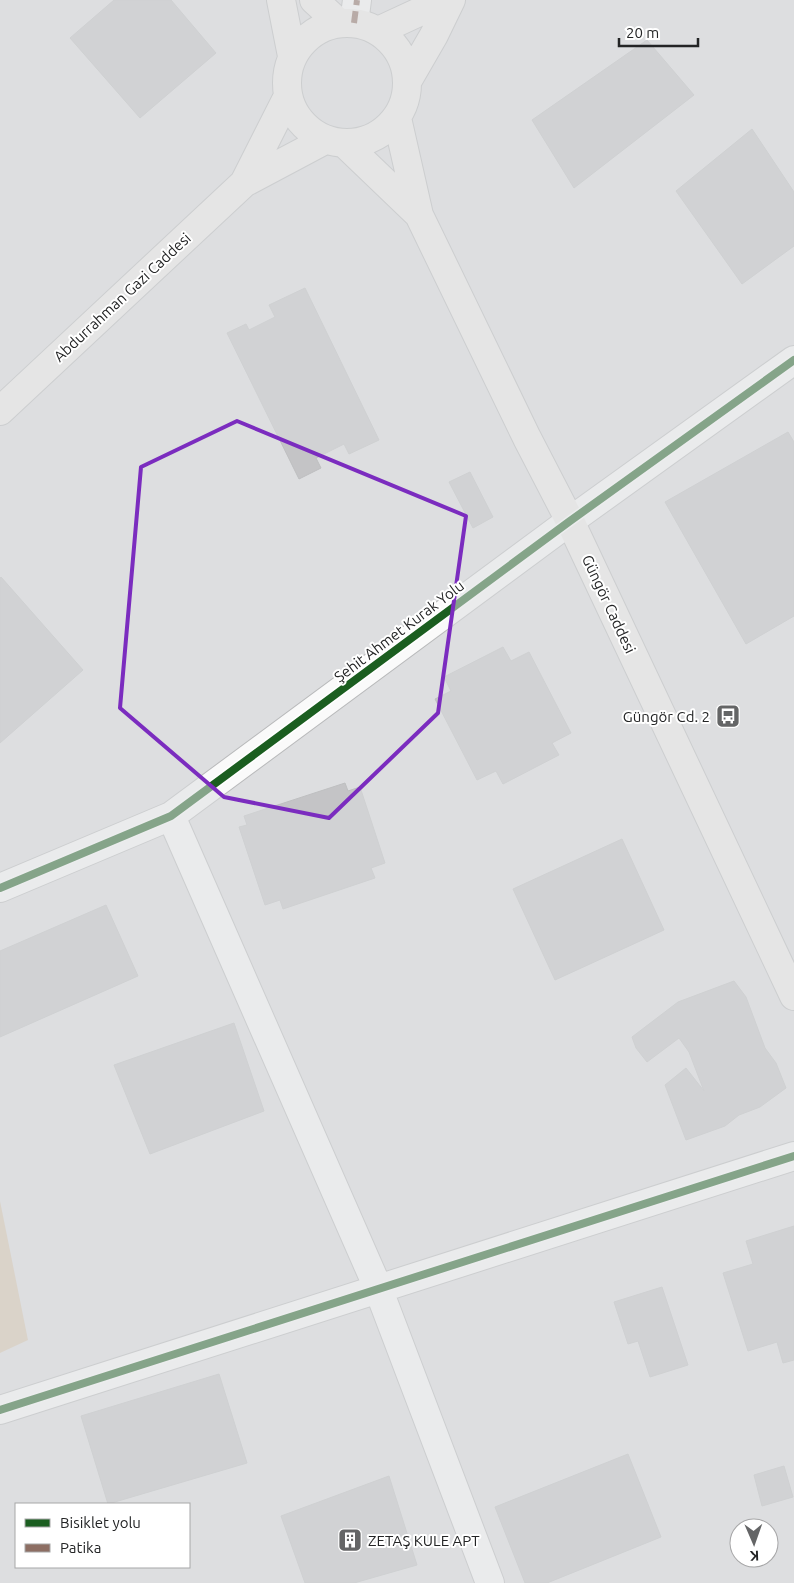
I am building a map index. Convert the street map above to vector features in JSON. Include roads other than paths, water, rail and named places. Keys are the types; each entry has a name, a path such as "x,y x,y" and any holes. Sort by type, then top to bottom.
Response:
{"main road":[{"path":"282,0 292,56"},
{"path":"314,0 357,19 394,43 404,61 408,80 406,100 397,118 383,132 365,141 335,142 308,129 295,114 288,96 287,75 292,56 304,40 320,28 357,19 446,0"},
{"path":"408,80 452,0"},
{"name":"Abdurrahman Gazi Caddesi","path":"244,183 288,96"},
{"name":"Güngör Caddesi","path":"397,118 419,214 527,438 570,521 794,996"},
{"name":"Abdurrahman Gazi Caddesi","path":"0,411 244,183 335,142"},
{"name":"Güngör Caddesi","path":"335,142 419,214"}],"street":[{"name":"Şehit Ahmet Kurak Yolu","path":"0,888 171,816 570,521 794,360"},
{"path":"171,816 378,1288 490,1583"},
{"path":"0,1410 794,1156"}],"place":[{"name":"Güngör Cd. 2","path":"728,716"},
{"name":"ZETAŞ KULE APT","path":"350,1540"}]}
